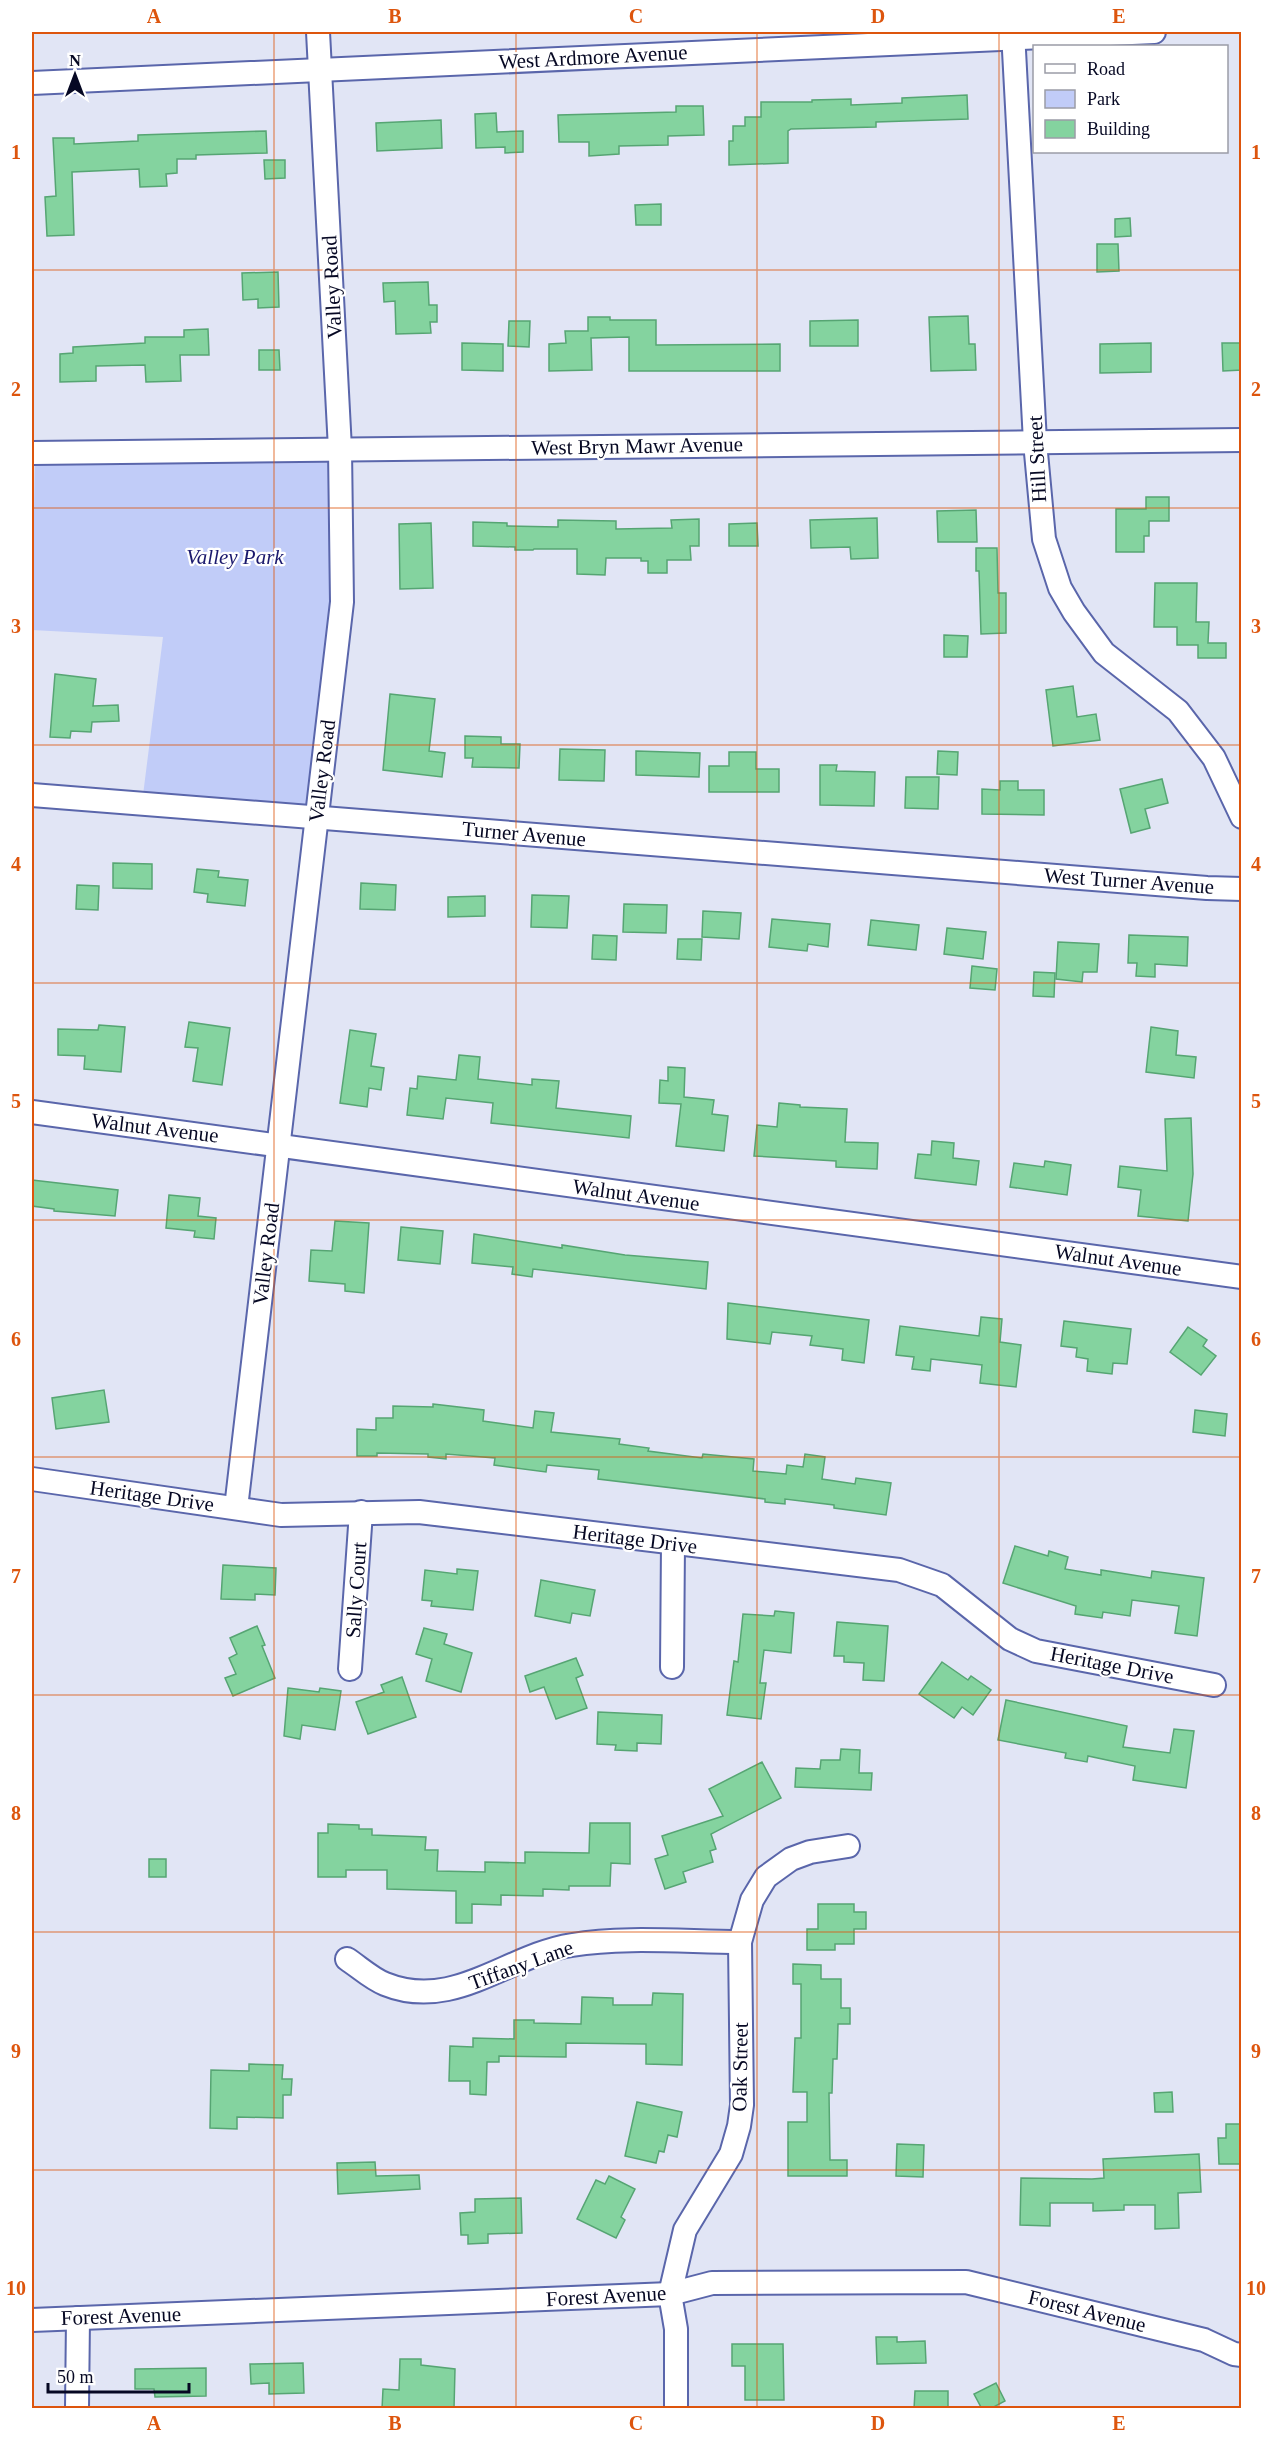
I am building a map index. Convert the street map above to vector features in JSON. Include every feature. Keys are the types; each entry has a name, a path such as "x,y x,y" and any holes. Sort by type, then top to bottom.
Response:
{"street":[{"name":"Valley Road","path":"236,1508 342,602 340,449 318,32"},
{"name":"West Ardmore Avenue","path":"32,83 1014,35 1154,32"},
{"name":"Hill Street","path":"1014,35 1035,442 1040,516 1044,539 1060,588 1074,612 1104,653 1178,711 1214,758 1242,817"},
{"name":"West Bryn Mawr Avenue","path":"32,453 1242,440"},
{"name":"Turner Avenue","path":"32,795 1017,873"},
{"name":"West Turner Avenue","path":"1017,873 1242,889"},
{"name":"Walnut Avenue","path":"32,1112 1242,1277"},
{"name":"Heritage Drive","path":"32,1479 281,1515 419,1512 912,1573 942,1585 1010,1639 1030,1649 1214,1685"},
{"name":"Sally Court","path":"350,1669 361,1512"},
{"path":"672,1667 673,1543"},
{"name":"Oak Street","path":"676,2409 676,2329 670,2294 685,2230 731,2154 739,2126 742,2105 740,1942 752,1900 766,1877 791,1859 817,1850 848,1846"},
{"name":"Tiffany Lane","path":"347,1959 384,1984 433,1993 452,1990 569,1945 599,1941 740,1942"},
{"name":"Forest Avenue","path":"32,2320 670,2294 712,2283 966,2282 1204,2340 1234,2354 1242,2355"},
{"path":"77,2409 78,2318"}],"green space":[{"name":"Valley Park","path":"340,449 342,501 317,818 142,803 163,637 32,630 35,453"}],"building":[{"path":"967,95 968,119 876,122 876,127 791,129 788,131 788,163 729,165 729,141 733,141 733,126 745,126 745,117 761,117 761,102 851,99 851,105 902,103 902,98"},
{"path":"676,106 703,106 704,135 668,136 668,145 619,146 619,154 589,156 589,142 559,142 558,115 676,112"},
{"path":"496,113 497,132 523,131 523,152 505,153 505,147 476,148 475,114"},
{"path":"441,120 442,148 377,151 376,123"},
{"path":"266,131 267,153 196,155 196,159 177,159 177,173 166,174 167,186 140,187 139,169 72,172 74,235 47,236 45,197 56,196 53,138 74,138 74,144 138,141 138,135"},
{"path":"264,160 285,160 285,178 265,179"},
{"path":"661,204 661,225 636,225 635,205"},
{"path":"1130,218 1131,236 1115,237 1115,219"},
{"path":"1097,244 1118,244 1119,271 1097,272"},
{"path":"278,272 279,307 258,308 258,299 243,300 242,273"},
{"path":"428,282 429,305 437,305 437,322 430,322 431,333 396,334 395,301 384,302 383,283"},
{"path":"968,316 969,344 975,344 976,370 931,371 929,317"},
{"path":"588,317 610,317 610,320 656,320 656,345 780,344 780,371 629,371 629,337 591,338 592,370 549,371 549,344 566,343 565,331 588,331"},
{"path":"858,320 858,346 810,346 810,321"},
{"path":"509,321 530,321 529,347 508,346"},
{"path":"208,329 209,355 180,355 181,381 146,382 145,365 96,366 96,381 60,382 60,354 73,353 73,347 145,343 145,337 184,337 184,330"},
{"path":"462,343 503,344 503,371 462,370"},
{"path":"1151,343 1151,372 1100,373 1100,344"},
{"path":"1222,343 1242,343 1242,370 1223,371"},
{"path":"259,350 279,350 280,370 259,370"},
{"path":"1146,497 1169,497 1169,521 1149,521 1149,536 1144,536 1144,552 1116,552 1116,509 1146,509"},
{"path":"976,510 977,542 938,542 937,511"},
{"path":"877,518 878,558 851,559 850,547 811,548 810,520"},
{"path":"699,519 699,546 690,546 691,560 667,560 667,573 648,573 648,561 641,561 641,558 606,558 605,575 577,574 577,549 515,550 515,547 473,546 473,522 507,523 507,526 558,527 558,520 616,521 616,529 672,528 671,520"},
{"path":"431,523 433,588 400,589 399,524"},
{"path":"757,523 758,546 729,546 729,524"},
{"path":"976,548 997,548 998,593 1006,593 1006,633 981,634"},
{"path":"1155,583 1197,583 1196,622 1209,622 1208,643 1226,643 1226,658 1198,658 1198,645 1177,645 1177,627 1154,627"},
{"path":"944,635 968,636 967,657 944,657"},
{"path":"55,674 96,679 93,706 118,705 119,721 92,722 91,732 71,731 70,738 50,737"},
{"path":"1073,686 1077,717 1096,714 1100,740 1053,746 1046,690"},
{"path":"390,694 435,699 429,751 445,753 442,777 383,770"},
{"path":"465,736 501,737 501,744 520,744 519,768 472,767 473,758 465,758"},
{"path":"560,749 605,750 604,781 559,780"},
{"path":"636,751 700,753 699,777 636,775"},
{"path":"938,751 958,752 957,775 937,774"},
{"path":"729,752 756,752 756,769 779,769 779,792 709,792 709,766 729,766"},
{"path":"820,765 837,765 836,771 875,772 874,806 820,805"},
{"path":"906,777 939,777 938,809 905,808"},
{"path":"1162,779 1168,803 1145,809 1150,828 1131,833 1120,789"},
{"path":"1000,781 1018,781 1018,790 1044,790 1044,815 982,814 982,789 1000,790"},
{"path":"113,863 152,864 152,889 113,888"},
{"path":"197,869 219,871 218,877 248,880 245,906 207,902 208,894 194,892"},
{"path":"361,883 396,885 395,910 360,909"},
{"path":"77,885 99,886 98,910 76,909"},
{"path":"532,895 569,896 567,928 531,927"},
{"path":"485,896 485,916 448,917 448,897"},
{"path":"624,904 667,905 666,933 623,932"},
{"path":"703,911 741,913 739,939 702,937"},
{"path":"772,919 830,924 828,947 808,944 807,951 769,947"},
{"path":"871,920 919,925 916,950 868,945"},
{"path":"947,928 986,932 983,959 944,954"},
{"path":"593,935 617,936 616,960 592,959"},
{"path":"1129,935 1188,937 1187,966 1155,964 1155,977 1136,976 1137,963 1128,963"},
{"path":"678,939 702,939 701,960 677,959"},
{"path":"1058,942 1099,944 1097,972 1083,972 1082,982 1056,979"},
{"path":"972,966 997,969 995,990 970,988"},
{"path":"1034,972 1055,973 1054,997 1033,996"},
{"path":"189,1022 230,1028 222,1085 193,1081 198,1048 185,1047"},
{"path":"99,1025 125,1027 121,1072 84,1069 85,1056 58,1055 58,1029 98,1030"},
{"path":"1151,1027 1178,1031 1176,1055 1196,1057 1194,1078 1146,1072"},
{"path":"350,1030 376,1034 371,1066 384,1068 381,1090 369,1088 367,1107 340,1103"},
{"path":"459,1055 480,1057 478,1079 532,1085 532,1079 559,1081 556,1108 631,1116 629,1138 491,1123 493,1103 446,1098 443,1119 407,1115 410,1088 417,1089 418,1076 456,1080"},
{"path":"668,1067 685,1068 684,1097 714,1100 712,1114 728,1116 724,1151 676,1146 681,1104 659,1103 660,1080 668,1081"},
{"path":"779,1103 800,1105 800,1107 847,1109 845,1142 878,1143 877,1169 836,1167 836,1161 754,1156 757,1125 777,1127"},
{"path":"1191,1118 1193,1174 1188,1221 1138,1216 1141,1190 1118,1187 1120,1166 1167,1171 1165,1119"},
{"path":"932,1141 954,1143 953,1158 979,1161 976,1185 915,1178 918,1154 931,1155"},
{"path":"1045,1161 1071,1165 1067,1195 1010,1187 1014,1163 1044,1167"},
{"path":"32,1180 118,1190 115,1216 54,1211 54,1209 32,1206"},
{"path":"169,1195 200,1198 198,1216 216,1218 214,1239 194,1237 195,1231 166,1228"},
{"path":"335,1221 369,1223 364,1293 345,1291 345,1284 309,1281 311,1250 332,1251"},
{"path":"401,1227 443,1231 440,1264 398,1260"},
{"path":"474,1234 562,1248 562,1245 625,1255 708,1262 706,1289 533,1269 532,1277 512,1274 513,1267 472,1263"},
{"path":"728,1303 869,1320 864,1363 842,1360 843,1349 810,1345 812,1336 772,1332 770,1344 727,1339"},
{"path":"981,1317 1002,1319 1000,1342 1021,1345 1016,1387 980,1383 982,1365 931,1359 930,1371 912,1369 914,1357 896,1355 900,1326 979,1336"},
{"path":"1064,1321 1131,1329 1127,1364 1113,1363 1112,1374 1087,1371 1088,1359 1076,1357 1077,1348 1061,1346"},
{"path":"1188,1327 1207,1340 1203,1346 1216,1356 1201,1375 1170,1352"},
{"path":"104,1390 109,1422 56,1429 52,1398"},
{"path":"433,1404 484,1410 483,1421 533,1428 535,1411 554,1413 551,1432 620,1439 619,1444 649,1448 648,1451 702,1458 703,1454 754,1459 753,1471 786,1474 787,1465 803,1467 805,1454 825,1457 822,1479 855,1484 856,1478 891,1483 886,1515 834,1508 834,1505 785,1499 785,1504 765,1502 765,1499 598,1479 599,1470 547,1465 546,1472 494,1465 495,1458 446,1454 446,1459 428,1457 428,1454 377,1453 377,1456 357,1456 357,1429 376,1430 376,1418 393,1418 393,1406 433,1407"},
{"path":"1195,1410 1227,1414 1225,1436 1193,1432"},
{"path":"1015,1546 1048,1556 1049,1551 1068,1557 1065,1569 1101,1575 1101,1570 1151,1578 1152,1571 1204,1578 1197,1636 1175,1633 1179,1606 1132,1600 1130,1616 1103,1612 1102,1618 1075,1614 1076,1606 1003,1583"},
{"path":"223,1565 276,1568 275,1595 255,1594 255,1600 221,1599"},
{"path":"457,1569 478,1571 473,1610 431,1606 432,1601 422,1600 425,1570 457,1574"},
{"path":"541,1580 595,1590 590,1616 572,1613 570,1623 535,1616"},
{"path":"775,1611 794,1613 791,1653 764,1650 760,1683 766,1683 761,1719 727,1715 734,1661 738,1662 743,1614 774,1616"},
{"path":"837,1622 888,1626 884,1681 863,1680 864,1663 844,1662 844,1656 834,1656"},
{"path":"257,1626 265,1645 262,1646 275,1678 233,1696 225,1678 236,1674 229,1658 237,1654 230,1638"},
{"path":"424,1628 447,1634 444,1644 472,1653 461,1692 426,1681 432,1659 416,1654"},
{"path":"576,1658 583,1675 576,1678 587,1708 556,1719 544,1687 530,1692 525,1676"},
{"path":"942,1662 968,1680 971,1676 991,1690 973,1715 962,1707 954,1718 919,1694"},
{"path":"402,1677 416,1717 368,1734 356,1702 384,1692 381,1685"},
{"path":"288,1688 319,1692 320,1688 341,1691 335,1730 302,1725 300,1739 284,1736"},
{"path":"1006,1700 1127,1726 1123,1747 1170,1753 1174,1729 1194,1731 1186,1788 1133,1780 1135,1766 1088,1756 1087,1762 1065,1758 1066,1753 998,1740"},
{"path":"598,1712 662,1715 661,1744 637,1743 637,1751 615,1750 616,1745 597,1744"},
{"path":"841,1749 860,1750 859,1773 872,1773 871,1790 795,1787 796,1768 820,1769 821,1760 840,1760"},
{"path":"762,1762 781,1798 711,1834 716,1849 710,1851 713,1862 683,1872 686,1882 665,1889 655,1859 668,1855 662,1836 723,1816 709,1789"},
{"path":"590,1823 630,1823 630,1864 611,1863 610,1886 569,1886 569,1890 543,1889 543,1896 501,1895 501,1905 472,1904 472,1923 456,1923 456,1891 387,1889 387,1870 346,1870 346,1877 318,1877 318,1833 328,1833 328,1824 359,1825 359,1829 372,1829 372,1835 426,1837 425,1850 438,1850 437,1871 485,1872 485,1862 525,1863 525,1852 589,1853"},
{"path":"149,1859 166,1859 166,1877 149,1877"},
{"path":"818,1904 854,1904 854,1912 866,1912 866,1929 854,1929 854,1944 835,1944 835,1950 807,1950 807,1929 818,1929"},
{"path":"793,1964 821,1965 821,1979 841,1979 841,2008 850,2008 850,2024 838,2024 837,2059 833,2059 832,2093 829,2093 830,2160 847,2160 847,2176 788,2176 788,2122 807,2122 807,2092 793,2092 795,2038 801,2038 801,1984 793,1984"},
{"path":"653,1993 683,1994 682,2065 646,2064 646,2044 566,2043 566,2057 499,2056 499,2062 487,2062 486,2095 470,2094 470,2081 449,2081 450,2046 473,2047 473,2038 514,2039 514,2020 534,2020 534,2023 581,2024 582,1997 613,1998 613,2005 652,2005"},
{"path":"249,2064 283,2065 282,2079 292,2079 291,2095 283,2095 283,2118 237,2117 237,2129 210,2128 211,2070 249,2071"},
{"path":"1172,2092 1173,2112 1155,2112 1154,2093"},
{"path":"637,2102 682,2112 677,2137 668,2135 664,2152 659,2151 656,2163 625,2156"},
{"path":"1226,2124 1242,2124 1242,2164 1219,2164 1218,2138 1226,2138"},
{"path":"897,2144 924,2145 923,2177 896,2176"},
{"path":"1199,2154 1201,2192 1178,2193 1179,2228 1155,2229 1155,2205 1124,2205 1124,2210 1093,2211 1093,2203 1050,2203 1050,2226 1020,2225 1021,2178 1104,2178 1103,2159"},
{"path":"375,2162 376,2176 419,2175 420,2189 338,2194 337,2163"},
{"path":"609,2176 635,2189 621,2217 625,2220 616,2238 577,2219 596,2180 605,2184"},
{"path":"521,2198 522,2233 488,2234 488,2243 468,2244 468,2235 461,2235 460,2213 475,2212 475,2199"},
{"path":"876,2337 897,2337 897,2342 925,2341 926,2363 877,2364"},
{"path":"732,2344 783,2344 784,2400 745,2400 745,2366 732,2366"},
{"path":"400,2359 421,2359 421,2365 455,2369 454,2409 382,2409 383,2389 399,2390"},
{"path":"303,2363 304,2393 269,2394 269,2383 251,2384 250,2364"},
{"path":"206,2368 206,2396 155,2397 154,2389 135,2389 135,2369"},
{"path":"996,2383 1005,2401 990,2409 982,2409 974,2394"},
{"path":"915,2391 948,2391 948,2409 914,2409"}]}
